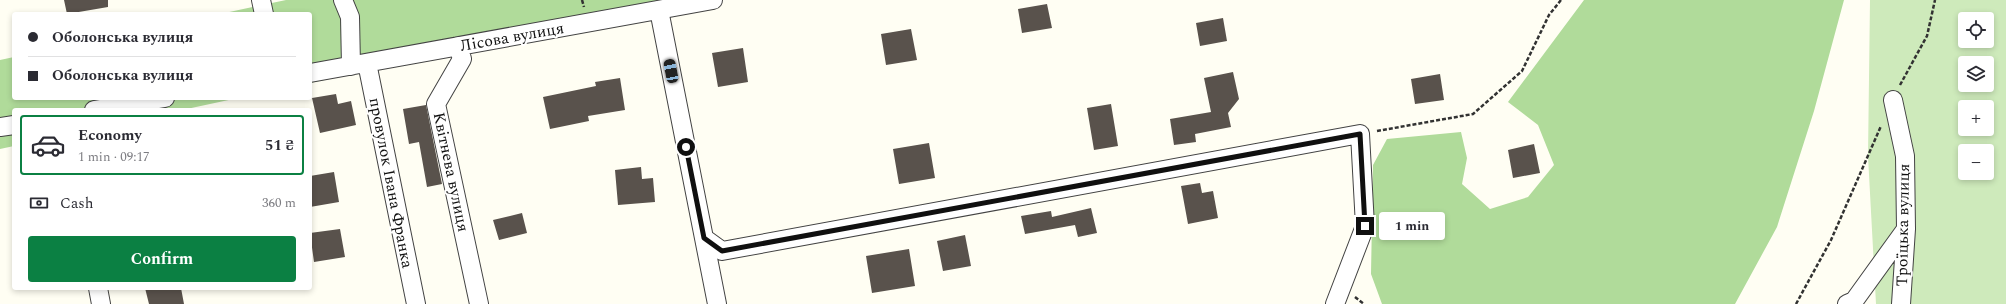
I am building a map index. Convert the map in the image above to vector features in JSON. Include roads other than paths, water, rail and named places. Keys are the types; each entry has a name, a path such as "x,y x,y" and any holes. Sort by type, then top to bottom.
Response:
{"street":[{"path":"261,0 264,12"},
{"name":"провулок Івана Франка","path":"343,0 350,17 359,64 416,304"},
{"name":"Лісова вулиця","path":"312,73 713,0"},
{"path":"659,10 717,304"},
{"name":"Квітнева вулиця","path":"458,46 462,59 436,104 479,304"},
{"path":"106,108 153,100"},
{"name":"Троїцька вулиця","path":"1893,100 1905,156 1906,228 1901,304"},
{"path":"0,127 12,124"},
{"path":"704,238 722,251 1360,134 1365,226 1335,304"},
{"path":"1847,304 1854,300 1906,228"},
{"path":"98,290 101,304"}]}
